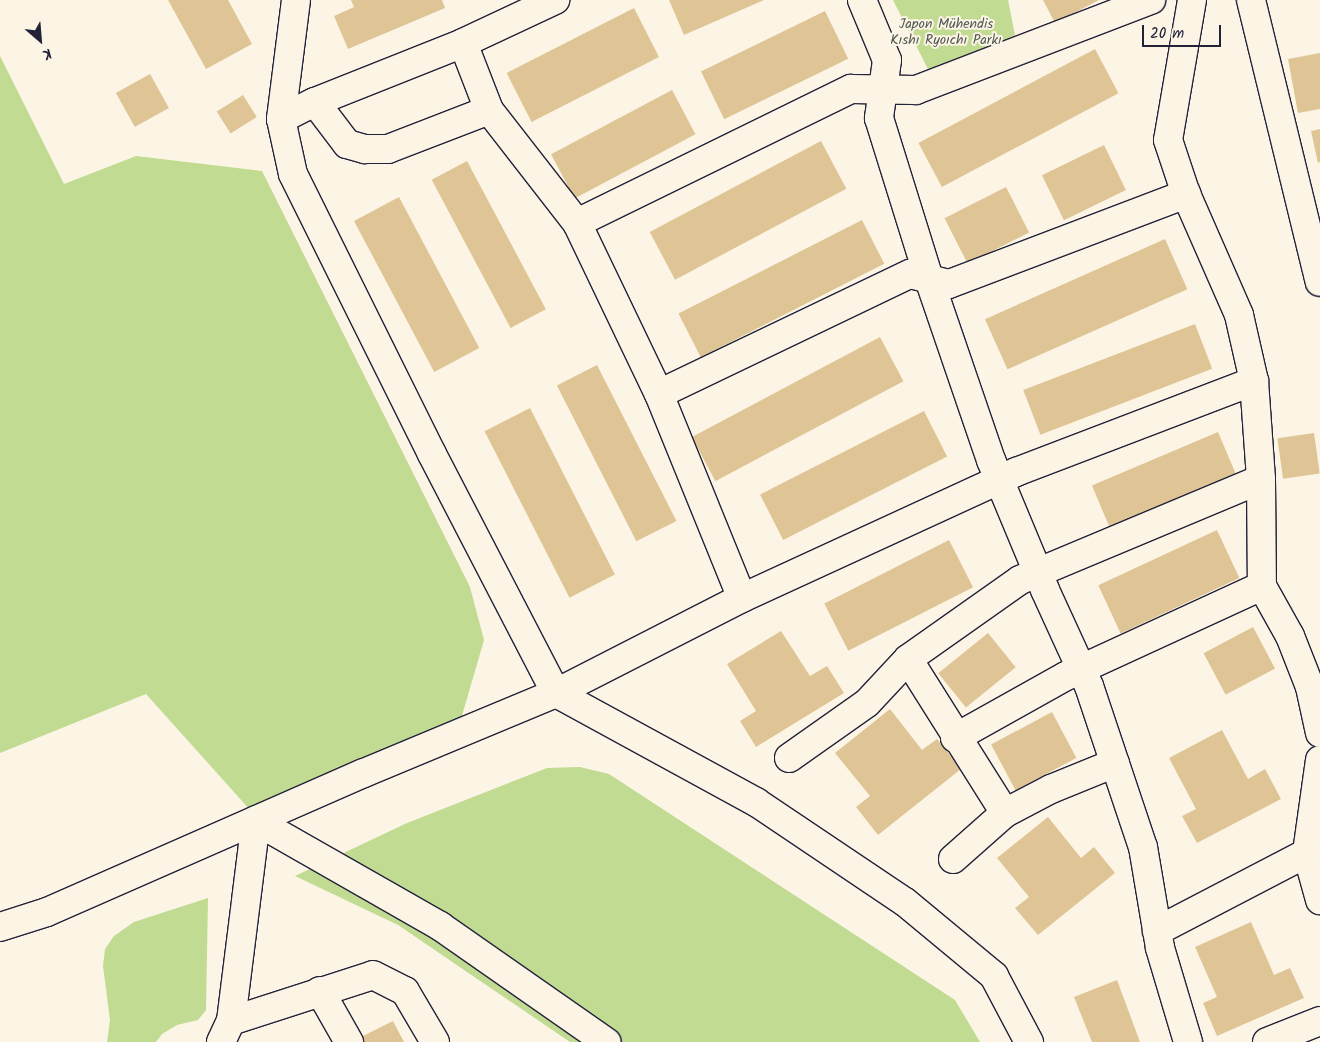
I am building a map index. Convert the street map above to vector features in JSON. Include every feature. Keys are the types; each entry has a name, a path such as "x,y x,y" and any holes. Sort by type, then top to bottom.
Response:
{"street":[{"path":"296,0 281,118 294,174 432,454 556,693 756,802 905,902 994,976 1029,1042"},
{"path":"281,118 315,102 463,43 555,0"},
{"path":"862,0 886,60 879,118 929,279 998,480 1081,669 1115,763 1143,847 1160,948 1188,1042"},
{"path":"577,223 850,89 916,90 1151,0"},
{"path":"1192,0 1168,140 1186,194 1239,315 1254,381 1261,479 1262,586 1290,636 1310,687 1320,734"},
{"path":"1251,0 1320,282"},
{"path":"463,43 489,110 577,223 659,394 742,598"},
{"path":"315,102 347,144 365,149 388,149 489,110"},
{"path":"659,394 910,274 949,284 1186,194"},
{"path":"0,927 47,912 556,693 742,598 998,480 1254,381"},
{"path":"789,758 867,703 908,659 1020,580 1261,479"},
{"path":"955,738 1066,676 1262,586"},
{"path":"908,659 955,738 1005,814"},
{"path":"1320,760 1307,853 1320,900"},
{"path":"953,859 1005,814 1051,789 1115,763"},
{"path":"226,1031 256,821"},
{"path":"256,821 440,926 606,1042"},
{"path":"1157,931 1307,853"},
{"path":"226,1031 320,992 373,975 406,991 435,1042"},
{"path":"320,992 349,1042"},
{"path":"1266,1042 1320,1021"}],"green space":[{"name":"Japon Mühendis Kıshı Ryoıchı Parkı","path":"893,0 1008,0 1015,35 932,77"},
{"path":"0,56 64,184 136,156 262,171 470,587 484,640 461,719 251,811 146,694 0,753"},
{"path":"580,767 609,774 955,1000 980,1042 570,1042 398,925 295,876 407,823 547,768"},
{"path":"208,898 206,1010 198,1020 177,1025 162,1034 156,1042 107,1042 110,1020 103,966 105,949 114,936 134,922"}],"building":[{"path":"168,0 228,0 252,44 206,69"},
{"path":"351,0 442,0 445,8 348,49 334,16 354,7"},
{"path":"669,0 764,0 684,35"},
{"path":"1043,0 1099,0 1055,23"},
{"path":"634,8 659,57 532,122 507,73"},
{"path":"825,11 848,59 724,119 701,71"},
{"path":"1095,49 1118,93 942,187 918,143"},
{"path":"1320,53 1320,109 1298,113 1288,59"},
{"path":"150,74 169,108 135,127 116,93"},
{"path":"672,90 695,134 575,198 551,154"},
{"path":"243,95 257,117 230,133 217,111"},
{"path":"1320,129 1320,162 1318,163 1311,131"},
{"path":"821,141 846,189 675,280 650,232"},
{"path":"1104,145 1126,190 1064,220 1042,175"},
{"path":"467,161 546,309 511,328 432,180"},
{"path":"1006,187 1029,232 968,264 945,218"},
{"path":"399,197 479,348 434,372 354,221"},
{"path":"862,220 884,264 701,357 678,314"},
{"path":"1165,239 1187,289 1007,369 985,319"},
{"path":"1195,324 1212,369 1040,435 1023,390"},
{"path":"880,337 903,381 715,481 692,437"},
{"path":"597,365 676,521 636,541 557,385"},
{"path":"530,408 615,575 569,598 485,431"},
{"path":"924,411 947,456 783,540 760,495"},
{"path":"1218,432 1237,476 1111,530 1092,486"},
{"path":"1314,433 1320,474 1283,479 1277,438"},
{"path":"1217,530 1239,578 1121,633 1098,585"},
{"path":"949,540 973,587 848,651 824,604"},
{"path":"1253,627 1275,668 1226,695 1204,653"},
{"path":"781,631 810,676 827,666 844,693 756,747 740,721 756,711 727,664"},
{"path":"988,633 1016,667 966,707 938,673"},
{"path":"890,709 922,750 937,739 961,769 878,835 856,807 870,796 835,753"},
{"path":"1052,712 1076,758 1015,790 991,744"},
{"path":"1222,730 1248,779 1265,769 1281,799 1197,843 1182,816 1196,809 1169,758"},
{"path":"1048,817 1081,858 1094,847 1115,873 1038,935 1015,908 1029,897 997,858"},
{"path":"1251,922 1274,975 1290,968 1304,998 1217,1036 1203,1003 1217,997 1195,947"},
{"path":"1117,980 1140,1042 1092,1042 1074,997"},
{"path":"393,1021 404,1042 363,1042 361,1037"}]}
